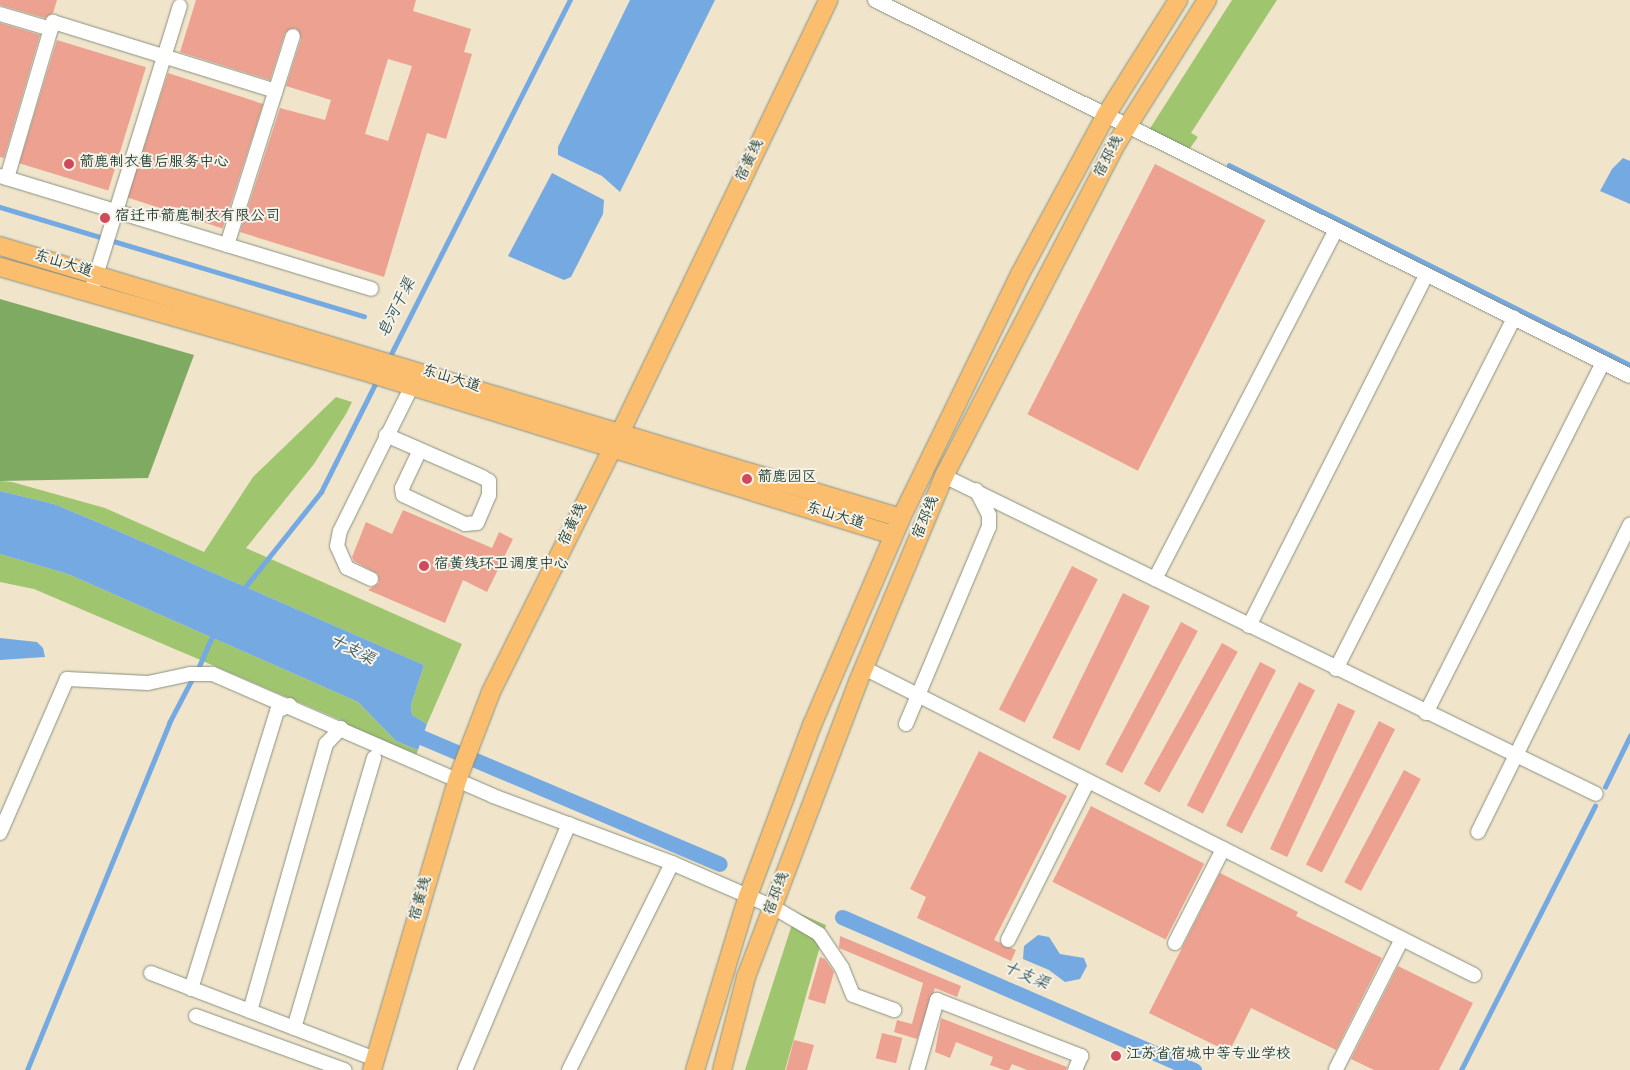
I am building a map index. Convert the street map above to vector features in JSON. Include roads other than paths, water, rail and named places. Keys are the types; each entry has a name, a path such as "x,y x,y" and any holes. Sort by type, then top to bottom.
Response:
{"main road":[{"name":"宿黄线","path":"374,1064 459,774 491,692 613,448 828,0"},
{"name":"宿邳线","path":"695,1070 748,896 812,726 900,518 1020,274 1106,115 1178,0"},
{"name":"宿邳线","path":"722,1070 746,977 864,668 944,476 1127,126 1208,0"},
{"name":"东山大道","path":"0,246 96,275 383,369 412,386 893,535"},
{"name":"东山大道","path":"0,266 91,293 621,431 900,518"}],"street":[{"path":"875,0 1630,376"},
{"path":"91,293 180,6"},
{"path":"0,14 51,29"},
{"path":"276,91 54,22 4,177 371,289"},
{"path":"228,245 293,36"},
{"path":"1155,579 1336,230"},
{"path":"1249,626 1426,275"},
{"path":"1336,669 1514,318"},
{"path":"1426,713 1603,362"},
{"path":"371,579 347,568 337,546 340,531 412,386"},
{"path":"386,435 420,450 489,481 490,496 477,523 466,524 403,495 402,488 420,450"},
{"path":"944,476 976,490 1515,757 1596,794"},
{"path":"906,724 989,527 989,515 976,490"},
{"path":"1478,832 1630,525"},
{"path":"864,668 1474,975"},
{"path":"0,833 67,678 142,684 196,673 226,678 341,728 459,774 493,796 672,863 773,907 819,934 842,968 853,995 894,1010"},
{"path":"191,989 277,712 290,705"},
{"path":"250,1011 326,744 341,728"},
{"path":"294,1028 374,758"},
{"path":"1008,940 1088,780"},
{"path":"465,1070 568,824"},
{"path":"1175,943 1223,849"},
{"path":"569,1070 672,863"},
{"path":"1336,1069 1402,939"},
{"path":"151,973 294,1028 374,1064"},
{"path":"917,1070 937,1000 1081,1056 1075,1070"},
{"path":"196,1016 344,1070"}],"water":[{"path":"630,0 715,0 620,192 602,176 558,155 558,147"},
{"path":"1623,158 1630,161 1630,204 1600,191 1612,169"},
{"path":"552,173 604,200 603,214 571,277 564,280 508,256"},
{"path":"0,491 54,504 424,665 411,705 412,715 427,724 418,750 396,741 358,702 68,574 0,554"},
{"path":"0,638 37,642 43,648 45,657 0,660"},
{"path":"1038,935 1049,937 1060,954 1084,958 1087,966 1080,979 1065,982 1049,970 1023,959 1024,946"}],"waterway":[{"name":"皂河干渠","path":"388,360 570,0"},
{"path":"1229,165 1630,365"},
{"path":"0,207 364,316"},
{"name":"皂河干渠","path":"242,591 321,492 377,380"},
{"path":"197,671 214,632"},
{"path":"27,1070 169,723 193,677"},
{"name":"十支渠","path":"407,727 414,734 720,864"},
{"path":"1605,787 1630,736"},
{"path":"1461,1070 1595,806"},
{"name":"十支渠","path":"842,917 1194,1070"}],"place":[{"name":"箭鹿制衣售后服务中心","path":"69,164"},
{"name":"宿迁市箭鹿制衣有限公司","path":"105,218"},
{"name":"箭鹿园区","path":"747,479"},
{"name":"宿黄线环卫调度中心","path":"424,566"},
{"name":"江苏省宿城中等专业学校","path":"1116,1056"}]}
